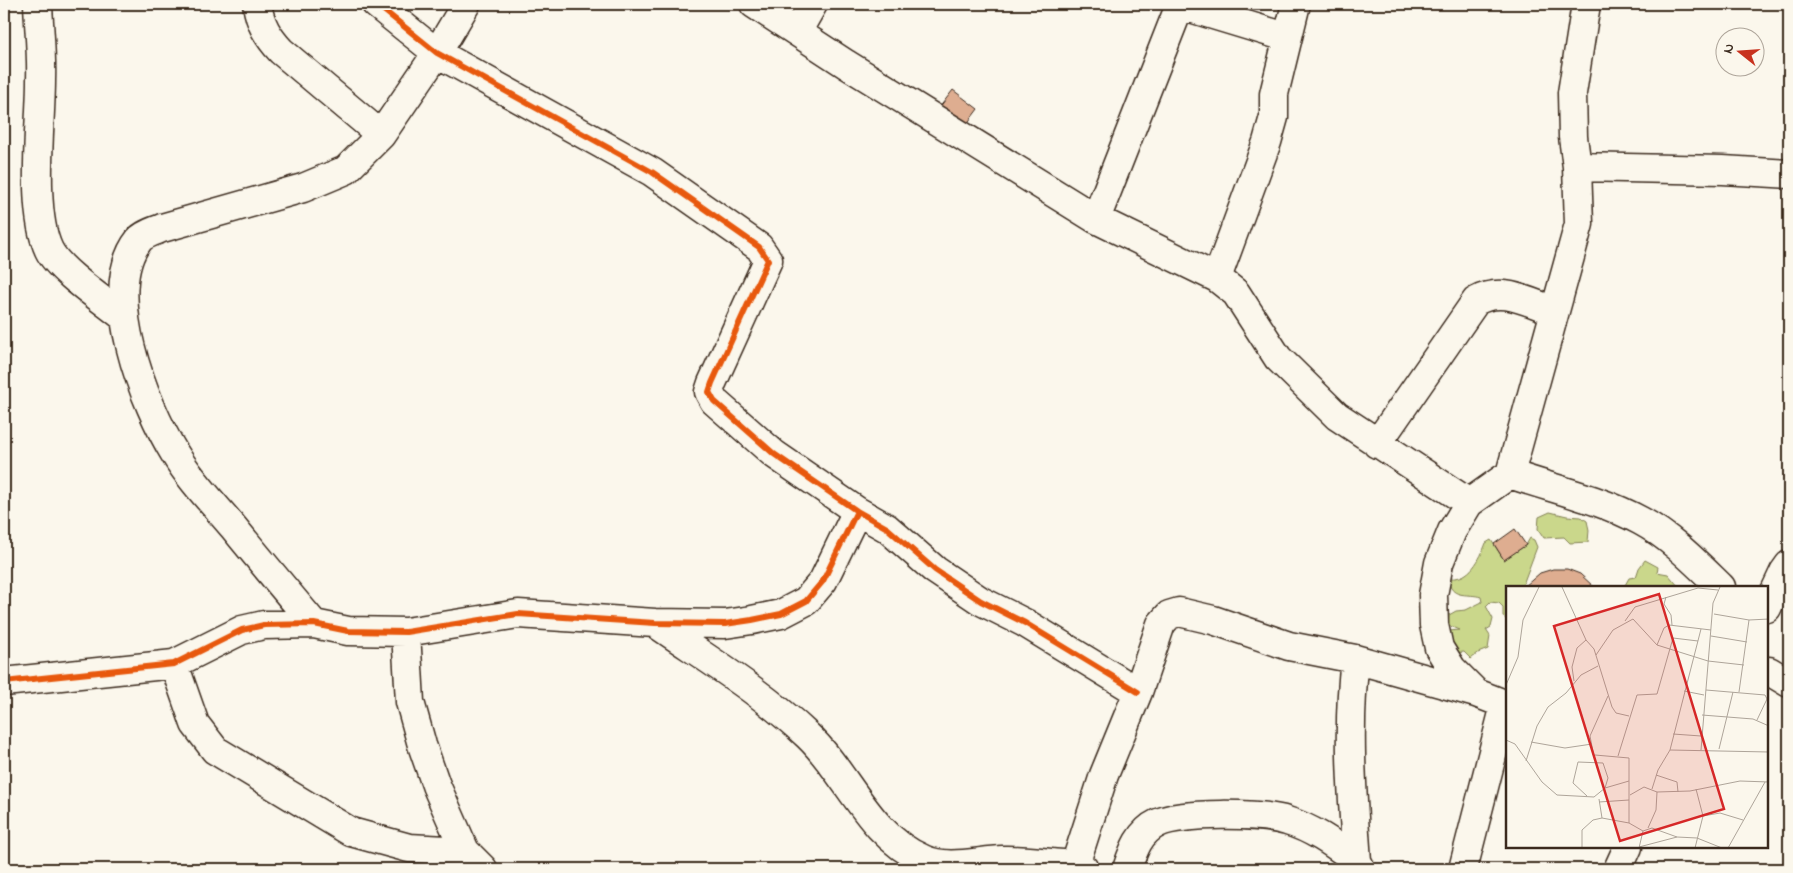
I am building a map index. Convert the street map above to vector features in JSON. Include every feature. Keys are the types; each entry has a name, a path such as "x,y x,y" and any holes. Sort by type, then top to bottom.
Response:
{"street":[{"path":"38,4 41,78 39,211 44,234 49,250 60,265 125,318"},
{"path":"257,4 259,17 268,37 281,51 381,135"},
{"path":"376,4 437,53 652,172 759,247 768,260 709,392 714,401 748,433 804,476 857,511 887,528 935,570 981,601 1025,623 1138,692"},
{"path":"314,624 205,494 175,455 148,399 125,318 123,284 128,258 140,238 162,228 303,188 339,173 364,155 381,135 437,53 466,4"},
{"path":"754,4 1096,219 1217,278 1236,294 1278,358 1337,416 1469,503"},
{"path":"797,32 813,4"},
{"path":"1096,219 1178,4 1286,38"},
{"path":"1217,278 1267,142 1274,117 1274,94 1286,38 1296,4"},
{"path":"1476,693 1452,669 1439,648 1434,625 1433,595 1438,563 1452,531 1469,503 1510,474 1579,224 1572,93 1586,4"},
{"path":"1577,167 1723,170 1789,174"},
{"path":"1377,444 1476,301 1489,294 1503,294 1555,312"},
{"path":"1510,474 1600,504 1641,521 1685,552 1720,586"},
{"path":"4,682 174,664 242,630 264,625 314,624 348,631 406,632 518,614 557,615 655,623 725,624 781,614 806,601 823,582 857,511"},
{"path":"1768,606 1789,565"},
{"path":"655,623 771,703 791,720 810,738 883,832 924,860 942,864 988,866 1003,860 1079,867 1104,776 1138,692 1161,624 1169,615 1179,612 1213,620 1289,646 1355,659 1476,693 1506,705 1462,869"},
{"path":"406,632 410,702 436,785 474,860"},
{"path":"1355,659 1349,734 1359,865"},
{"path":"174,664 195,724 215,750 351,832 409,848 474,860"},
{"path":"1127,869 1137,842 1146,832 1158,823 1188,816 1286,820 1320,835 1359,865"},
{"path":"1618,869 1628,848"}],"green space":[{"path":"1550,512 1581,517 1587,521 1589,530 1588,542 1570,543 1564,537 1544,538 1538,529 1539,517"},
{"path":"1530,538 1534,540 1537,547 1522,586 1506,586 1506,618 1503,617 1503,607 1499,603 1490,602 1486,606 1493,619 1491,627 1486,630 1490,636 1488,649 1478,653 1471,659 1464,652 1454,653 1449,631 1460,630 1448,625 1449,615 1456,611 1466,610 1482,602 1481,597 1454,591 1449,583 1452,581 1450,578 1457,578 1469,572 1481,556 1486,543 1491,540 1504,560 1526,545"},
{"path":"1645,560 1658,567 1657,572 1668,574 1678,586 1625,586 1629,578 1636,577 1639,568"}],"building":[{"path":"953,90 978,109 957,137 932,117"},
{"path":"1515,529 1526,545 1504,560 1494,544"},
{"path":"1553,569 1567,569 1580,574 1593,586 1525,586 1540,573"}],"cycle path":[{"path":"376,4 437,53 652,172 759,247 768,260 712,383 709,392 714,401 774,454 857,511 887,528 935,570 981,601 1025,623 1138,692"},
{"path":"4,682 174,664 242,630 264,625 314,624 348,631 406,632 518,614 655,623 725,624 752,620 781,614 806,601 823,581 857,511"}]}
